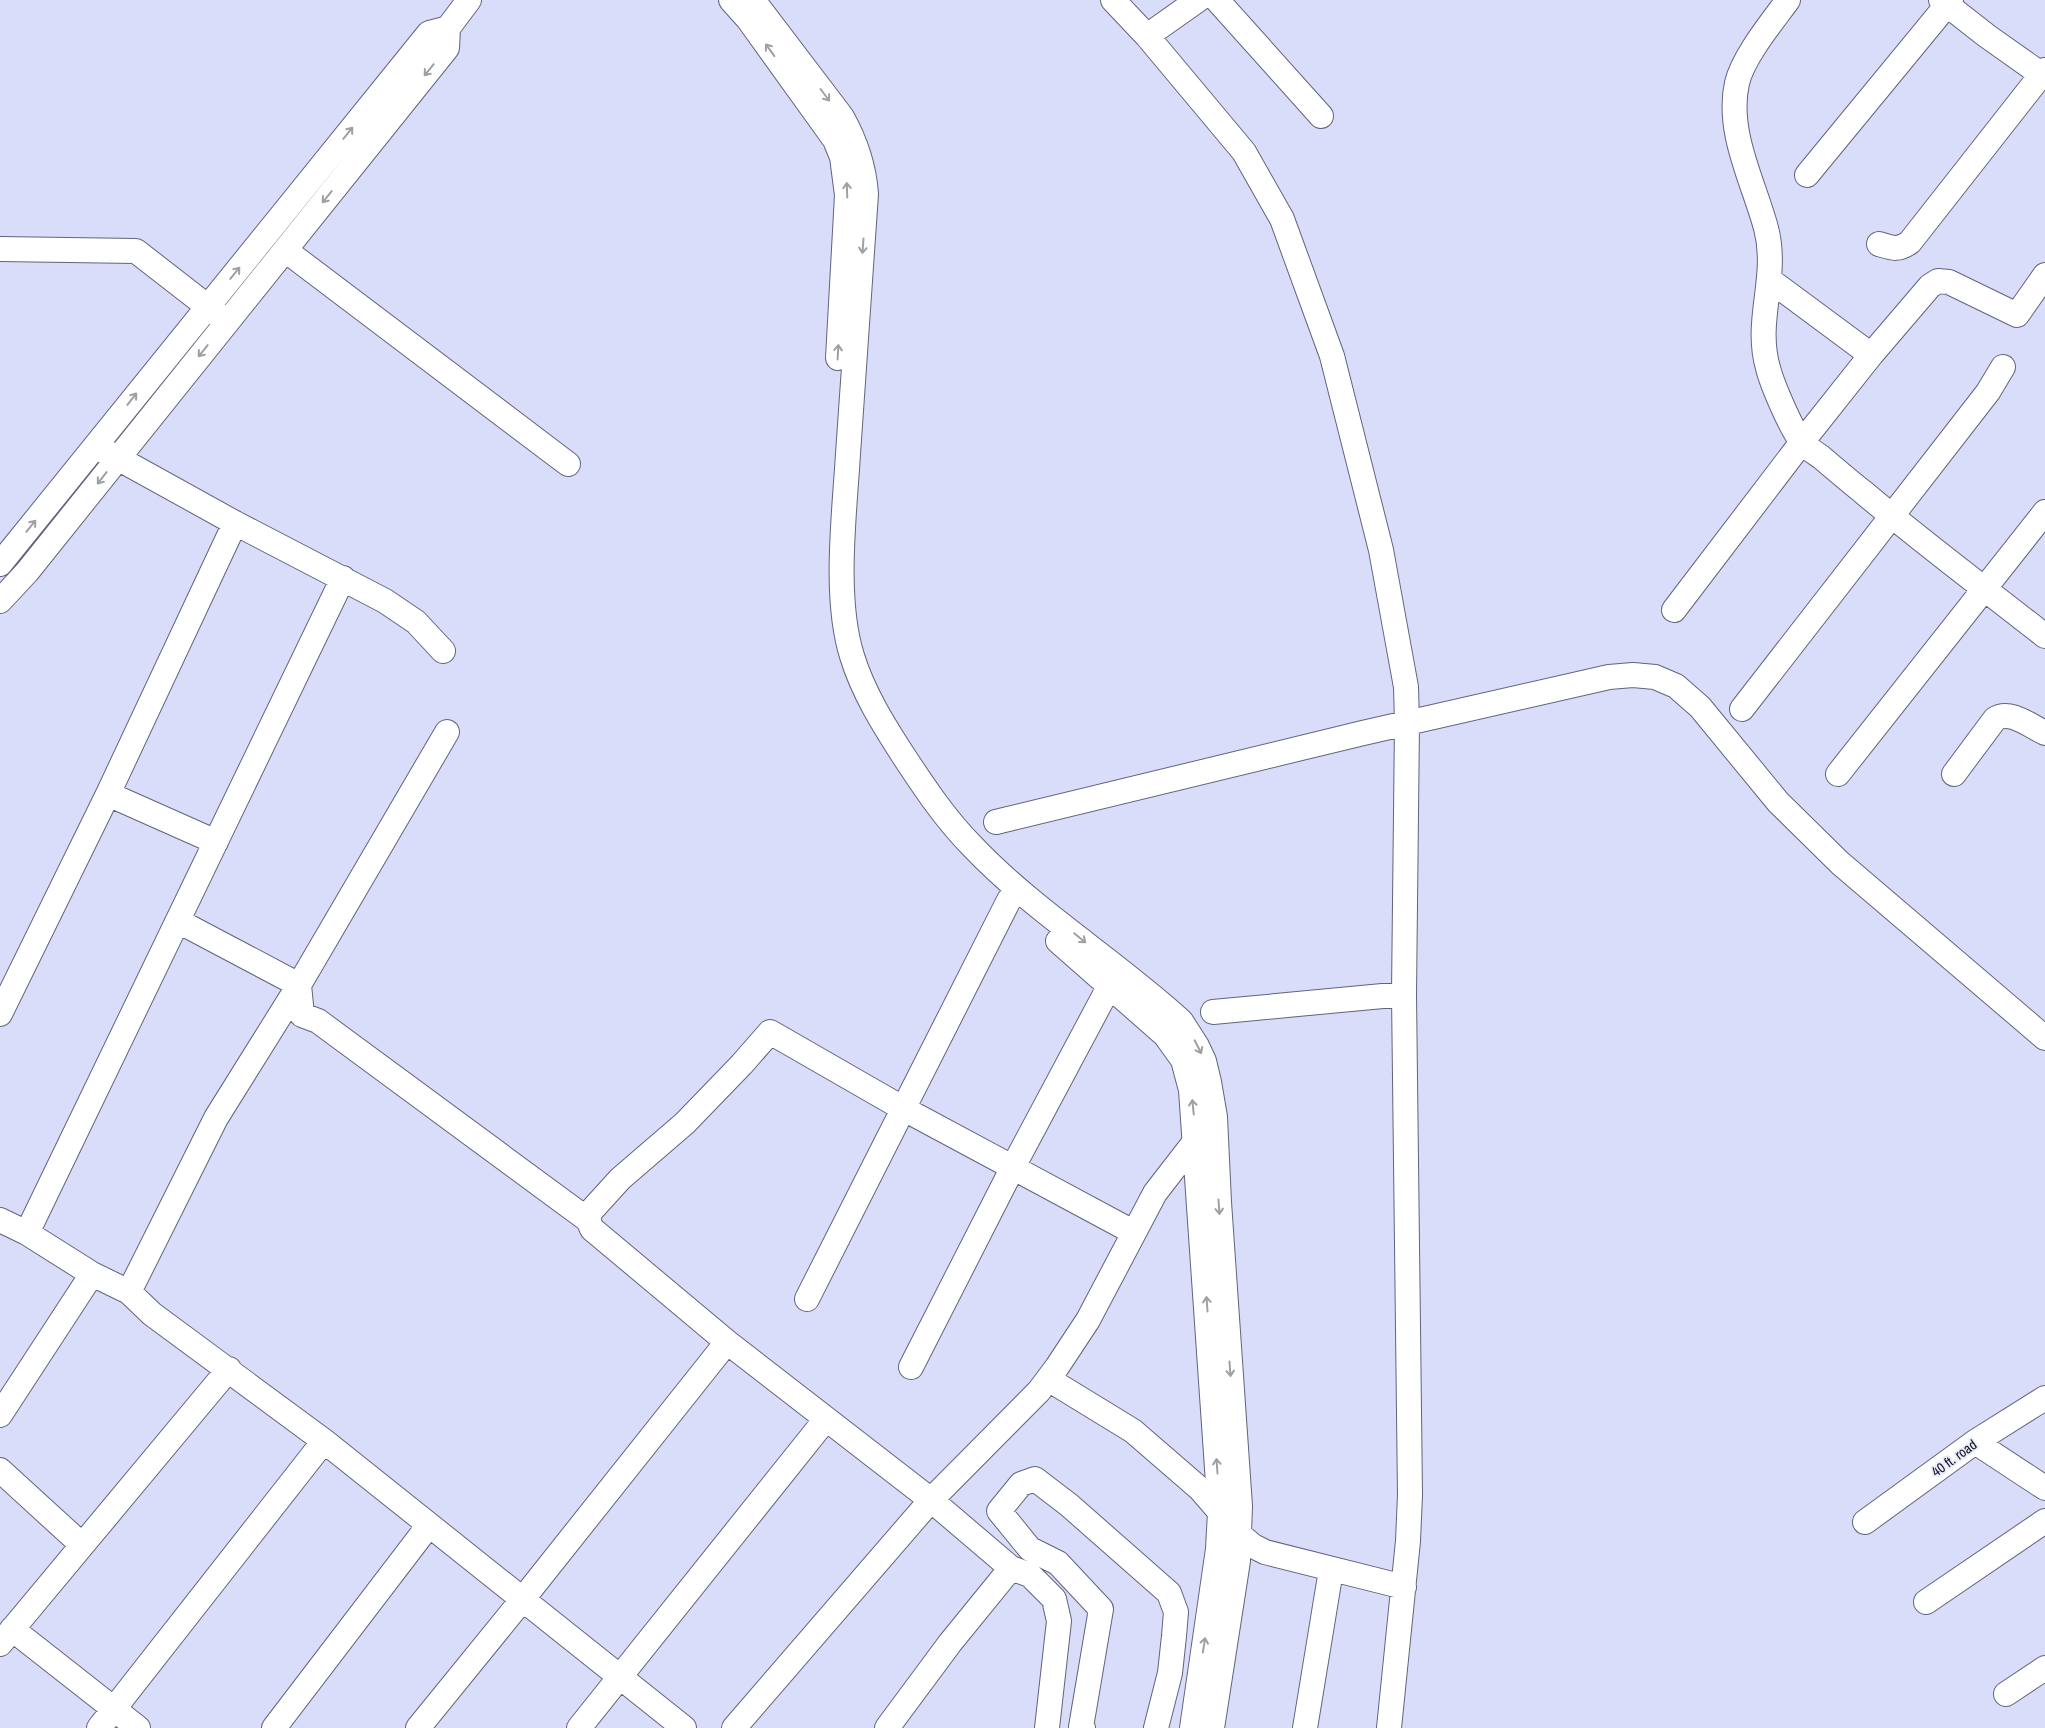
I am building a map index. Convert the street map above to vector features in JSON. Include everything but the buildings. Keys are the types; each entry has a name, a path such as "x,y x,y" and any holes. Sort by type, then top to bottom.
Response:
{"street":[{"path":"0,601 27,572 447,48 448,28 469,0"},
{"path":"731,0 748,19 829,132 842,157 847,195 827,591 828,611 834,646 846,676 872,727 906,771 974,849 1015,886 1165,1006 1181,1021 1197,1046 1210,1082 1214,1117 1238,1478 1240,1536 1238,1561 1212,1728"},
{"path":"753,0 842,118 854,139 865,176 866,194 845,501 844,608 847,636 859,674 906,771 950,842 1010,900 1165,1034 1184,1060 1191,1090 1196,1140 1220,1512 1218,1548 1192,1728"},
{"path":"1113,0 1147,36 1244,152 1282,219 1332,356 1379,540 1406,687 1404,994 1410,1495 1404,1587 1390,1728"},
{"path":"1147,36 1198,0"},
{"path":"1217,0 1321,116"},
{"path":"1788,0 1745,63 1737,84 1736,111 1739,139 1746,168 1766,228 1771,253 1771,280 1763,321 1763,345 1768,368 1783,407 1802,442 1892,517 2045,636"},
{"path":"1807,175 1946,2 2044,74 1910,242 1902,248 1895,250 1879,244"},
{"path":"0,564 429,33 448,28"},
{"path":"0,249 136,251 227,322"},
{"path":"284,250 568,464"},
{"path":"1674,610 1802,442 1871,355 1926,290 1938,281 1949,282 2017,315 2045,275"},
{"path":"1771,280 1871,355"},
{"path":"1742,709 1988,392 2003,367"},
{"path":"95,446 235,523 385,601 416,622 443,651"},
{"path":"1838,774 2045,512"},
{"path":"0,1014 108,794 235,523"},
{"path":"27,1233 343,578"},
{"path":"996,822 1407,723 1609,677 1633,675 1655,677 1676,686 1700,707 1778,802 1840,863 2045,1038"},
{"path":"1954,774 1995,718 2001,714 2008,714 2045,733"},
{"path":"129,1292 216,1118 299,985 447,732"},
{"path":"108,794 216,842"},
{"path":"807,1299 1010,900"},
{"path":"178,921 299,985"},
{"path":"299,985 302,1015 318,1021 588,1220 592,1229 727,1342 931,1500 1011,1568 1030,1576 1054,1599 1059,1621 1047,1728"},
{"path":"911,1367 1013,1167 1110,985"},
{"path":"1213,1012 1404,994"},
{"path":"588,1220 591,1211 620,1179 685,1123 770,1032 904,1109 1133,1232"},
{"path":"734,1728 931,1500 1048,1380 1088,1320 1133,1232 1156,1193 1196,1140"},
{"path":"0,1220 27,1233 92,1274 129,1292 152,1314 324,1441 684,1728"},
{"path":"0,1415 92,1274"},
{"path":"418,1728 727,1342"},
{"path":"138,1728 114,1709 6,1636 229,1369"},
{"path":"1048,1380 1133,1431 1200,1489 1240,1536 1253,1546 1265,1552 1331,1570 1404,1587"},
{"name":"40 ft. road","path":"1865,1522 1975,1442 2045,1398"},
{"path":"578,1728 826,1419"},
{"path":"99,1728 324,1441"},
{"path":"1975,1442 2045,1488"},
{"path":"0,1470 82,1545"},
{"path":"1083,1728 1081,1726 1101,1609 1058,1563 1030,1549 999,1510 1021,1484 1035,1479 1069,1505 1169,1593 1176,1612 1170,1673 1156,1728"},
{"path":"1926,1602 2045,1521"},
{"path":"274,1728 429,1525"},
{"path":"887,1728 950,1643 1011,1568"},
{"path":"1305,1728 1331,1570"},
{"path":"2006,1694 2045,1668"},
{"path":"1170,1673 1199,1679"}]}
